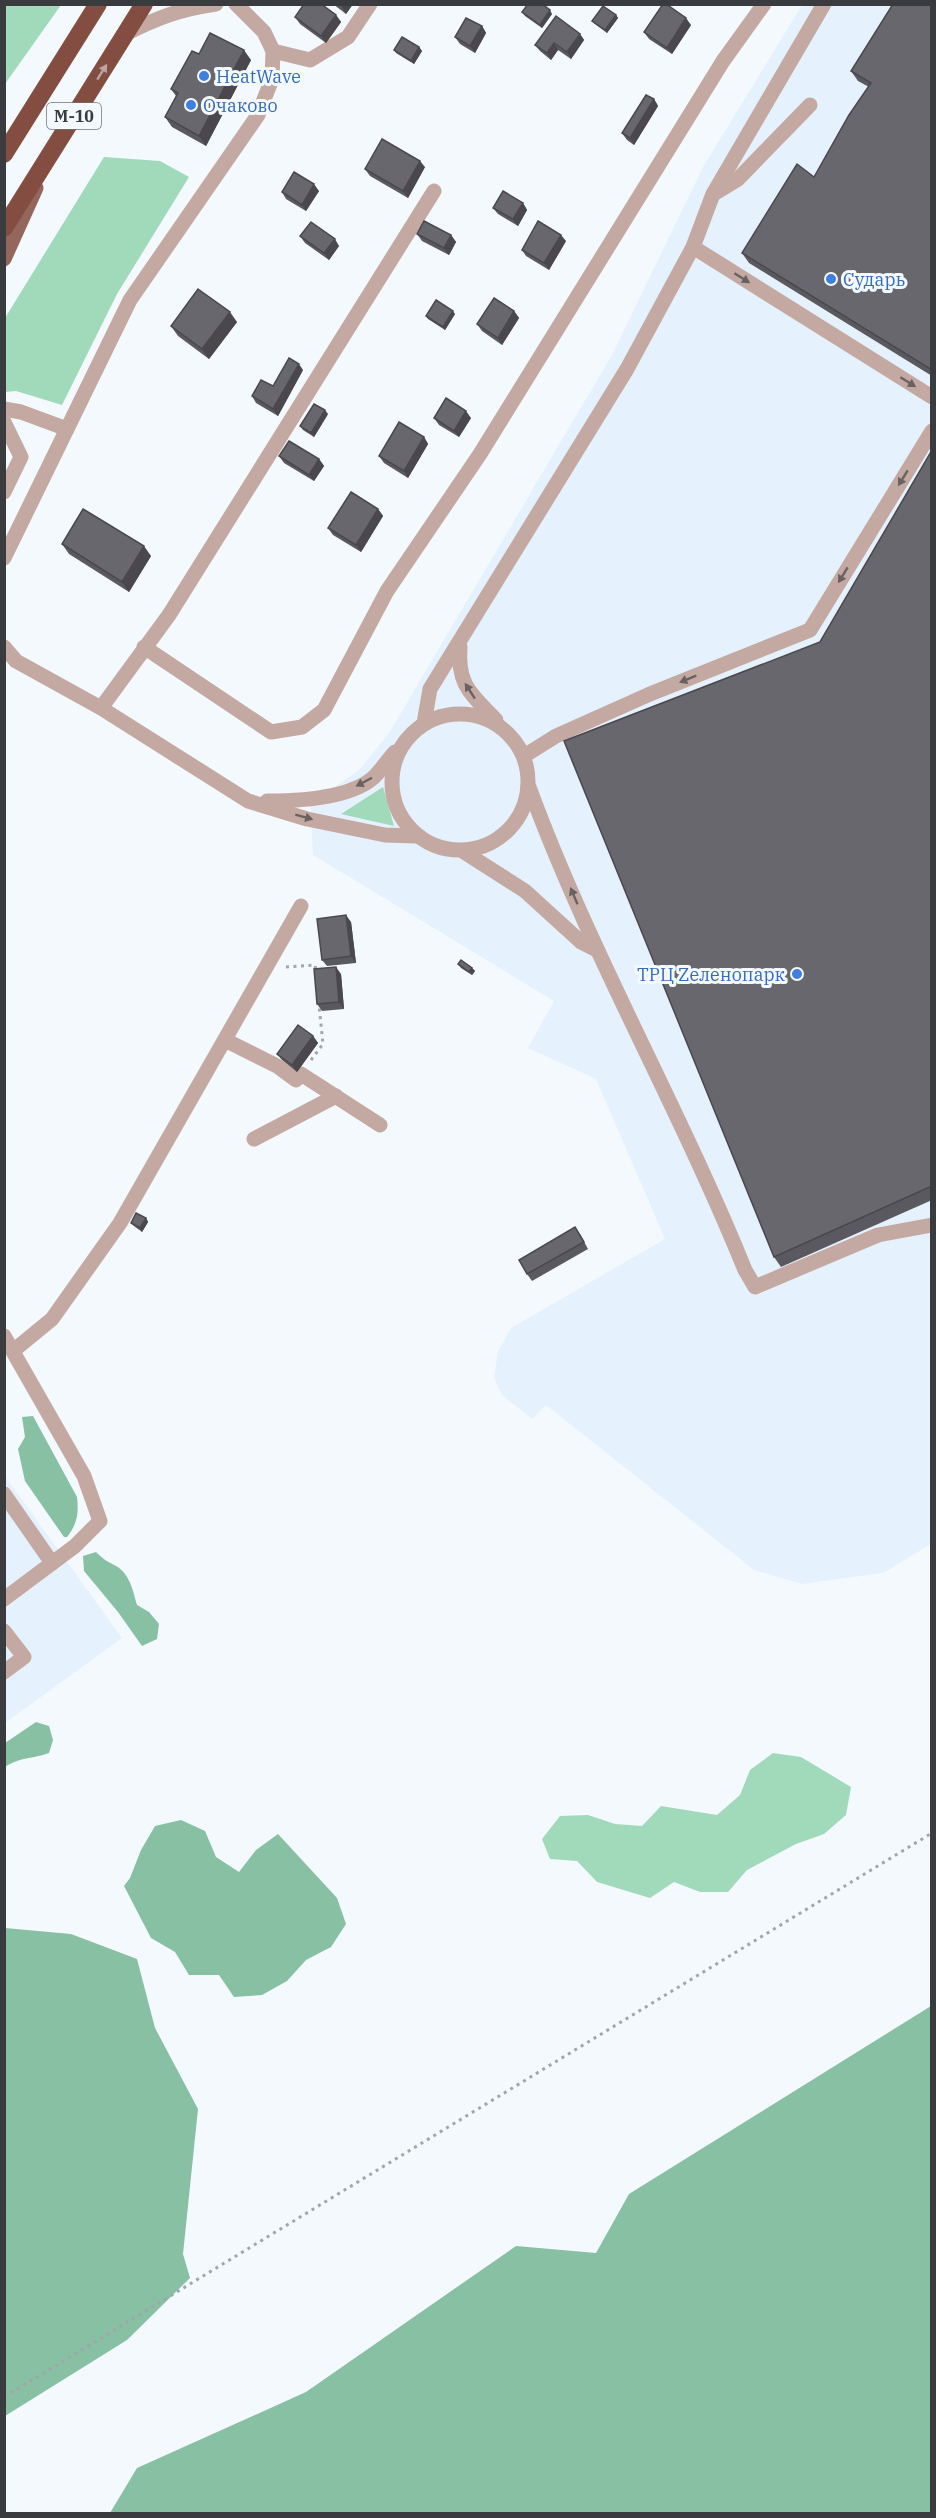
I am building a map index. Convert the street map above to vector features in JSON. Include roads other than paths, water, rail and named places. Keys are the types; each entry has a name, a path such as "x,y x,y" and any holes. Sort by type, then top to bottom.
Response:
{"highway":[{"name":"М-10","path":"4,154 98,4"},
{"name":"М-10","path":"4,228 144,4"}],"main road":[{"name":"М-10","path":"4,142 25,122"},
{"name":"М-10","path":"4,259 54,148"}],"street":[{"path":"125,34 164,15 187,8 216,4"},
{"path":"4,558 130,300 258,115 272,79 273,51 264,32 236,4"},
{"path":"273,51 310,60 348,37 370,4"},
{"path":"144,646 271,732 302,727 324,710 387,591 480,454 723,61 764,4"},
{"path":"424,723 430,689 460,644 627,369 693,247 713,194 824,4"},
{"path":"713,194 738,179 810,105"},
{"path":"100,708 169,615 434,191"},
{"path":"693,247 932,397"},
{"path":"4,409 21,412 67,429"},
{"path":"4,422 21,457 4,492"},
{"path":"524,756 556,736 650,694 810,630 932,431"},
{"path":"460,644 458,668 470,693 515,741 524,756 529,788 597,950 745,1270 755,1287 878,1235 932,1225"},
{"path":"4,647 16,661 100,708 248,801 307,819 385,835 416,836"},
{"path":"248,801 300,801 346,791 372,779 424,723 450,714 478,716 503,728"},
{"path":"405,741 393,764 392,791 400,815 416,836 439,848 464,852 488,846 509,832 523,812 529,788"},
{"path":"464,852 525,891 581,942 597,950"},
{"path":"13,1351 52,1319 120,1223 301,906"},
{"path":"225,1040 277,1066 296,1080 301,1074 380,1125"},
{"path":"254,1139 336,1096"},
{"path":"4,1336 84,1476 100,1521 75,1546 4,1599"},
{"path":"4,1494 52,1563"},
{"path":"4,1631 24,1657 4,1672"}],"place":[{"name":"HeatWave","path":"204,76"},
{"name":"Очаково","path":"191,105"},
{"name":"Сударь","path":"831,279"},
{"name":"ТРЦ Zеленопарк","path":"797,974"}]}
